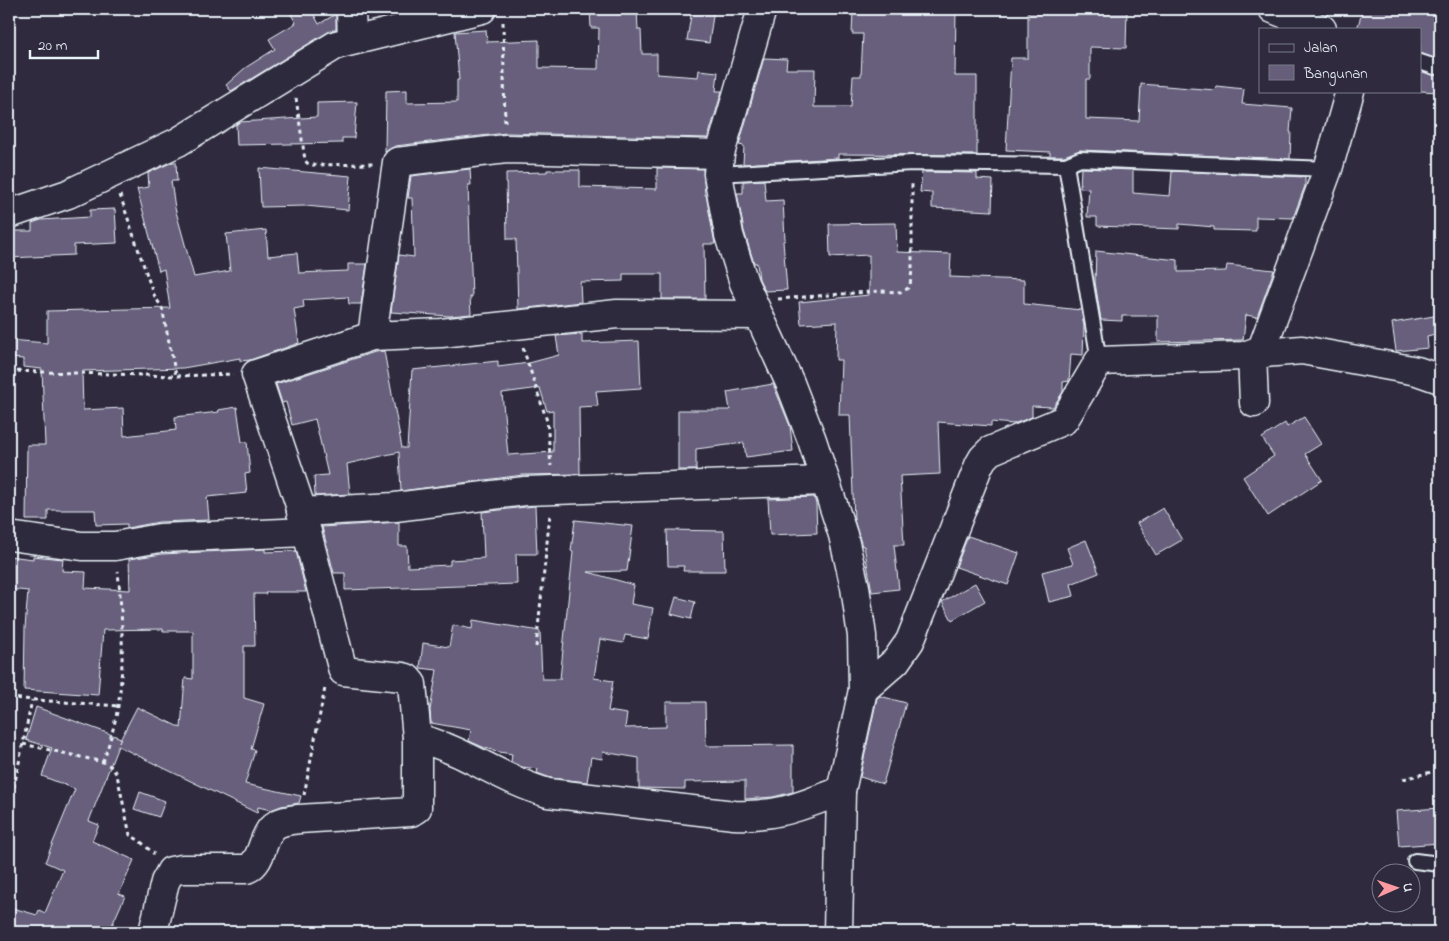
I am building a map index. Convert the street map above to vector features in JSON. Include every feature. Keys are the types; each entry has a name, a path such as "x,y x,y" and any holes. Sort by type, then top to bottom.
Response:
{"street":[{"path":"352,9 352,40"},
{"path":"762,9 719,164 729,235 744,283 790,383 812,440 842,536 855,587 862,636 863,690 841,791 838,932"},
{"path":"1273,9 1320,28"},
{"path":"9,214 68,194 178,142 336,45 352,40 493,13"},
{"path":"1252,354 1263,346 1328,169 1350,92"},
{"path":"372,336 397,162 506,149 719,164"},
{"path":"153,932 165,882 171,871 182,869 247,869 256,863 272,828 283,822 299,819 410,812 416,810 418,804 417,738 412,684 407,678 342,671 304,522 256,374 372,336 441,333 617,314 755,308"},
{"path":"863,690 896,661 910,641 983,458 990,451 1064,420 1098,361 1244,356 1302,350 1417,371 1440,379"},
{"path":"1252,354 1254,404"},
{"path":"9,536 82,546 115,546 160,538 304,522 395,507 525,491 825,481"},
{"path":"417,738 441,744 524,785 548,793 756,816 786,811 841,791"}],"lane":[{"path":"1422,63 1435,67"},
{"path":"719,164 912,163 1066,166 1080,159 1328,169"},
{"path":"1066,166 1098,361"},
{"path":"1415,861 1440,864"}],"path":[{"path":"493,13 506,149"},
{"path":"292,73 304,160 307,163 313,165 397,162"},
{"path":"755,308 881,292 901,292 907,289 910,285 912,270 912,163"},
{"path":"112,173 153,293 162,308 176,376"},
{"path":"9,371 176,376 256,374"},
{"path":"103,762 118,706 122,657 122,619 115,546"},
{"path":"299,819 327,674 332,671 342,671"},
{"path":"9,698 118,706"},
{"path":"9,811 32,700"},
{"path":"23,744 103,762 112,766 117,775 130,835 140,841 171,871"},
{"path":"1403,780 1440,770"}],"building":[{"path":"288,9 311,9 319,24 336,14 336,29 231,91 226,85 245,68 275,49 269,39 296,23"},
{"path":"590,9 637,9 638,30 641,30 642,54 657,54 657,74 698,77 699,70 718,72 716,91 722,91 708,138 506,133 395,146 385,152 386,91 407,90 407,103 457,102 457,80 459,80 455,32 486,30 487,42 539,40 539,68 598,69 599,28 591,28"},
{"path":"692,9 714,9 709,43 687,40"},
{"path":"853,9 956,9 955,76 977,76 977,155 838,154 838,158 743,164 744,146 739,145 764,58 787,59 786,69 815,69 814,107 851,107 853,76 861,76 863,34 852,34"},
{"path":"1028,9 1127,9 1126,48 1090,47 1090,79 1086,79 1086,119 1139,121 1141,84 1215,90 1216,86 1244,89 1242,104 1292,108 1290,159 1080,150 1064,156 1050,156 1050,152 1006,150 1011,58 1028,58"},
{"path":"1363,9 1440,9 1440,60 1422,54 1422,28 1357,28"},
{"path":"1422,72 1433,75 1440,74 1440,92 1422,91"},
{"path":"357,102 354,138 342,138 342,143 237,145 236,125 240,122 317,117 317,103"},
{"path":"176,162 177,181 171,181 175,208 194,277 230,271 226,234 266,230 268,256 297,253 299,273 348,271 348,264 367,264 361,304 349,304 348,297 303,300 304,307 294,309 299,343 250,360 240,361 240,358 183,368 82,371 83,410 123,408 124,436 176,430 175,417 219,412 218,410 237,407 242,442 247,442 250,473 245,474 247,493 207,497 209,520 159,522 127,528 127,524 96,525 95,510 48,510 48,520 26,520 27,445 45,445 42,369 23,367 23,359 9,358 9,340 47,343 47,311 170,308 164,269 159,271 137,189 149,187 148,173"},
{"path":"259,168 351,176 348,210 306,206 261,207"},
{"path":"657,168 703,169 705,195 715,244 704,244 705,299 662,299 662,274 623,274 623,281 580,282 581,302 518,309 516,239 507,239 506,173 580,170 580,187 657,189"},
{"path":"1081,168 1133,170 1133,193 1170,196 1172,171 1305,177 1305,186 1293,218 1256,217 1256,231 1214,230 1214,227 1179,224 1179,229 1097,226 1097,217 1087,217 1089,189 1080,188"},
{"path":"470,169 471,185 468,185 471,314 450,316 391,312 399,255 414,257 412,198 408,198 411,176"},
{"path":"922,172 977,173 977,179 993,180 992,211 932,208 932,193 920,192"},
{"path":"764,180 766,201 783,200 785,240 783,241 787,290 765,291 759,279 757,263 754,263 744,231 737,193 743,193 743,181"},
{"path":"115,209 117,243 74,245 74,255 9,258 9,231 32,231 32,223 41,220 90,217 90,210"},
{"path":"896,223 897,252 951,254 950,277 1024,280 1024,304 1081,310 1084,326 1083,355 1071,354 1069,381 1063,382 1063,392 1053,407 1032,406 1032,417 1013,424 991,422 991,426 938,422 940,474 900,476 904,545 894,545 899,589 872,592 864,546 862,546 854,520 850,415 839,415 841,360 836,360 837,322 801,324 799,302 869,295 869,255 830,257 829,224"},
{"path":"1096,251 1178,260 1178,272 1226,271 1227,265 1274,270 1257,317 1246,315 1243,340 1158,342 1158,316 1122,316 1122,321 1101,320 1095,282"},
{"path":"1440,315 1440,333 1427,336 1428,348 1396,351 1392,323"},
{"path":"582,334 582,343 639,341 641,388 596,391 598,406 579,407 580,474 523,475 401,491 399,452 347,464 350,494 315,496 314,476 328,475 315,419 292,425 286,402 282,403 276,384 375,352 384,351 402,448 407,448 412,370 498,361 498,367 529,363 559,355 556,336","holes":["540,388 547,411 553,410 553,452 508,455 502,393"]},
{"path":"773,384 790,426 793,451 746,457 744,443 696,449 696,470 678,470 678,410 730,410 727,392"},
{"path":"1304,417 1321,444 1305,454 1322,480 1268,516 1243,477 1274,456 1262,438 1285,423 1287,427"},
{"path":"814,497 817,533 770,535 768,499"},
{"path":"535,506 537,554 516,554 517,584 345,590 345,573 334,573 322,527 399,522 399,546 407,546 408,567 450,565 450,560 484,558 482,512"},
{"path":"1163,508 1182,540 1156,555 1137,523"},
{"path":"575,520 633,526 627,571 588,572 634,585 631,604 653,608 648,639 625,635 623,643 600,639 594,678 613,681 608,711 627,714 625,728 666,727 666,702 705,702 706,746 793,745 793,792 773,797 745,799 745,781 685,782 685,789 639,788 639,758 603,752 602,759 591,757 587,782 551,778 537,773 538,769 522,767 511,762 512,754 493,751 469,741 471,730 431,723 430,710 437,670 420,668 423,643 449,647 453,625 472,629 473,620 540,631 542,679 560,679"},
{"path":"667,530 724,531 725,571 683,571 684,566 668,566"},
{"path":"968,536 1019,553 1008,585 956,567"},
{"path":"1086,540 1099,573 1071,584 1074,596 1049,602 1042,572 1073,564 1067,548"},
{"path":"265,549 265,552 296,551 306,592 266,592 266,594 254,594 255,646 244,646 244,698 264,704 251,749 255,750 245,784 301,796 299,803 271,810 258,807 257,813 118,746 89,821 99,825 92,841 134,860 119,894 125,896 109,932 9,932 9,907 37,915 39,910 45,913 63,870 45,862 75,789 42,776 52,748 26,740 36,707 121,738 119,742 137,707 181,728 185,678 193,679 193,631 163,631 163,629 103,630 98,695 24,690 25,628 28,591 9,589 9,556 33,559 33,556 63,559 62,571 86,572 85,588 130,590 129,559 162,554"},
{"path":"975,583 985,601 952,620 942,602"},
{"path":"676,597 695,602 691,619 671,614"},
{"path":"880,696 906,703 883,784 860,777 877,698"},
{"path":"140,792 165,801 159,817 134,809"},
{"path":"1440,808 1440,843 1399,846 1396,811"}]}
